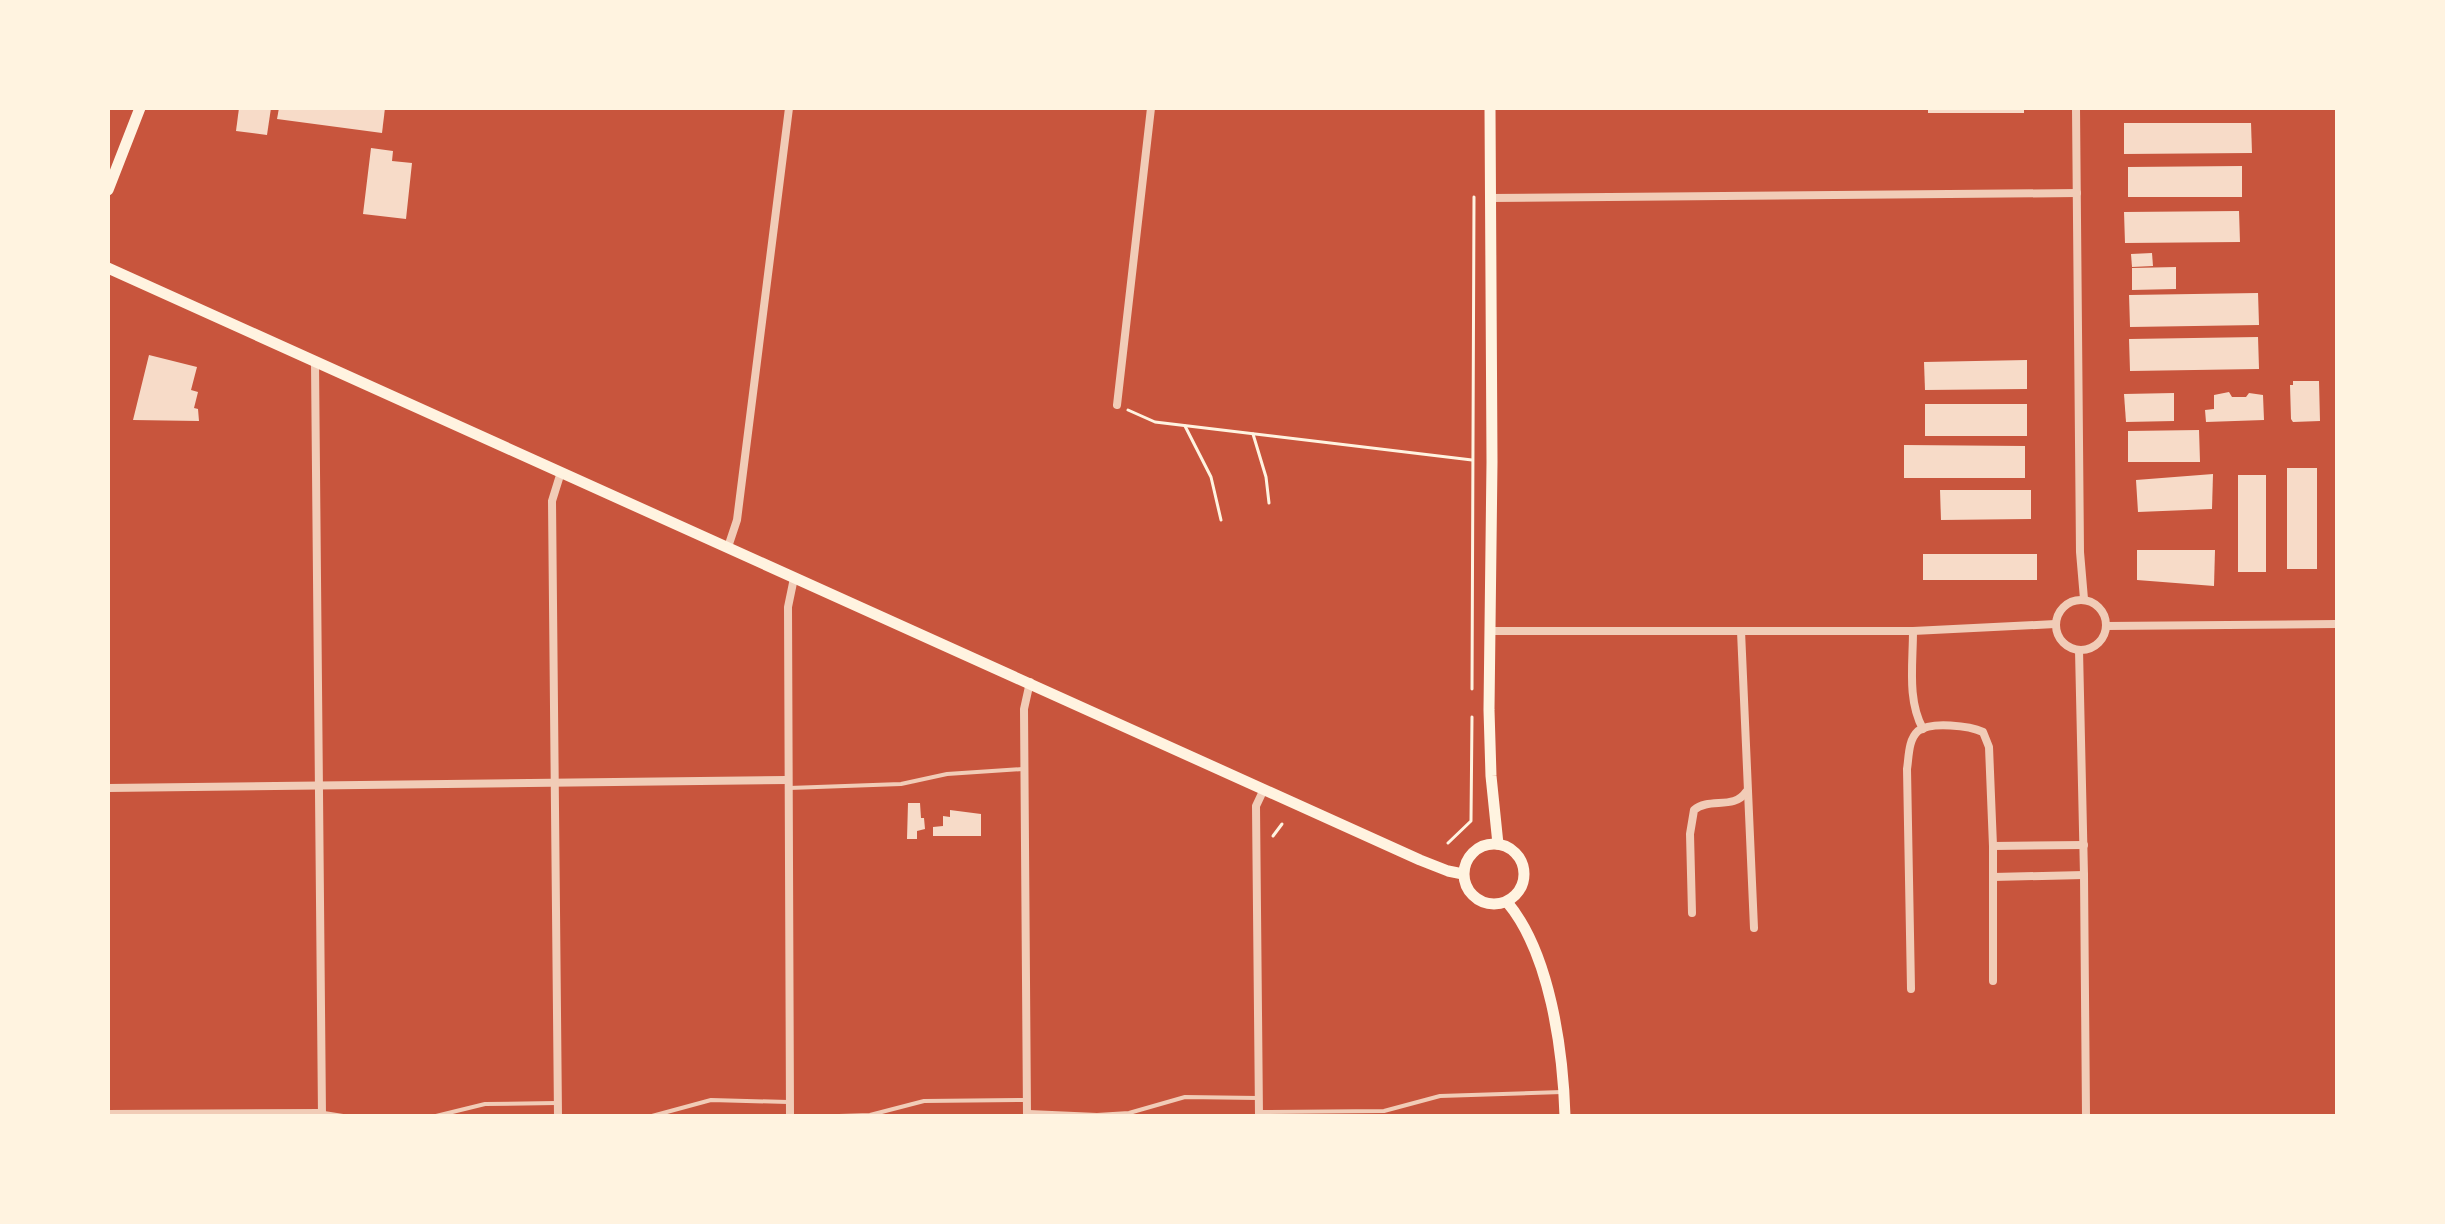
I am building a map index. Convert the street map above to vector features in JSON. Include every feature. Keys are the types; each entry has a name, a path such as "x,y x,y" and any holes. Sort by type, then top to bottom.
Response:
{"main road":[{"path":"108,190 140,108"},
{"path":"1490,108 1491,776 1498,844"},
{"path":"108,268 1420,860 1463,874"},
{"path":"1498,844 1516,853 1524,870 1521,889 1507,902 1497,905 1477,900 1465,884 1463,874 1470,854 1478,848 1498,844"},
{"path":"1507,902 1519,916 1537,952 1559,1040 1565,1116"}],"street":[{"path":"728,547 737,520 789,108"},
{"path":"1117,405 1151,108"},
{"path":"2076,108 2080,552 2084,599"},
{"path":"1490,198 2077,193"},
{"path":"108,1114 322,1114 315,363"},
{"path":"558,1116 552,501 561,472"},
{"path":"790,1116 788,607 794,578"},
{"path":"2084,599 2102,612 2106,626 2100,641 2087,650 2079,650 2065,645 2056,632 2055,624 2067,603 2084,599"},
{"path":"1490,631 1913,631 2055,624"},
{"path":"2106,626 2337,624"},
{"path":"1741,631 1754,928"},
{"path":"1913,631 1912,698 1923,729"},
{"path":"2079,650 2086,1116"},
{"path":"1027,1114 1025,703 1030,682"},
{"path":"1911,989 1907,769 1910,744 1918,731 1948,726 1973,727 1983,732 1989,747 1993,981"},
{"path":"108,788 787,784"},
{"path":"1259,1114 1256,806 1264,789"},
{"path":"1692,913 1690,834 1694,810 1702,803 1734,802 1743,798 1747,791"},
{"path":"1993,846 2084,845"},
{"path":"1993,877 2084,875"}],"lane":[{"path":"787,784 901,784 947,774 1025,769"},
{"path":"1259,1114 1384,1111 1440,1096 1564,1092"},
{"path":"1027,1114 1129,1113 1185,1097 1259,1098"},
{"path":"652,1116 711,1100 790,1102"},
{"path":"839,1116 870,1115 924,1101 1027,1100"},
{"path":"436,1116 485,1104 557,1103"},
{"path":"322,1114 343,1116"}],"path":[{"path":"1472,703 1474,197"},
{"path":"1117,405 1155,422 1473,460"},
{"path":"1185,426 1211,477 1221,520"},
{"path":"1253,434 1266,477 1269,503"},
{"path":"1448,843 1471,821 1472,718"},
{"path":"1273,836 1282,824"}],"building":[{"path":"239,108 271,108 267,135 236,131"},
{"path":"279,108 385,108 382,133 277,119"},
{"path":"1928,108 2024,108 2024,113 1928,113"},
{"path":"2124,123 2251,123 2252,153 2124,154"},
{"path":"371,148 393,151 392,161 412,163 406,219 363,214"},
{"path":"2242,166 2242,197 2128,197 2128,167"},
{"path":"2239,211 2240,242 2125,243 2124,212"},
{"path":"2152,253 2153,266 2132,267 2131,254"},
{"path":"2176,267 2176,289 2132,290 2132,268"},
{"path":"2258,293 2259,325 2130,327 2129,295"},
{"path":"2258,337 2259,369 2130,371 2129,339"},
{"path":"149,355 197,367 191,390 198,392 194,408 198,409 199,421 133,420"},
{"path":"2027,360 2027,389 1925,390 1924,362"},
{"path":"2293,381 2319,381 2320,421 2293,422 2290,385"},
{"path":"2229,392 2232,397 2246,397 2249,393 2263,395 2264,420 2206,422 2205,410 2214,409 2214,395"},
{"path":"2174,393 2174,421 2126,422 2124,394"},
{"path":"1925,404 2027,404 2027,436 1925,436"},
{"path":"2199,430 2200,462 2128,462 2128,431"},
{"path":"1904,445 2025,446 2025,478 1904,478"},
{"path":"2287,468 2317,468 2317,569 2287,569"},
{"path":"2213,474 2212,509 2138,512 2136,480"},
{"path":"2238,475 2266,475 2266,572 2238,572"},
{"path":"1940,490 2031,490 2031,519 1941,520"},
{"path":"2137,550 2215,550 2214,586 2137,580"},
{"path":"1923,554 2037,554 2037,580 1923,580"},
{"path":"908,803 920,803 921,818 924,818 925,829 917,831 917,839 907,839"},
{"path":"950,810 981,814 981,836 933,836 933,827 943,826 943,816 950,817"}]}
